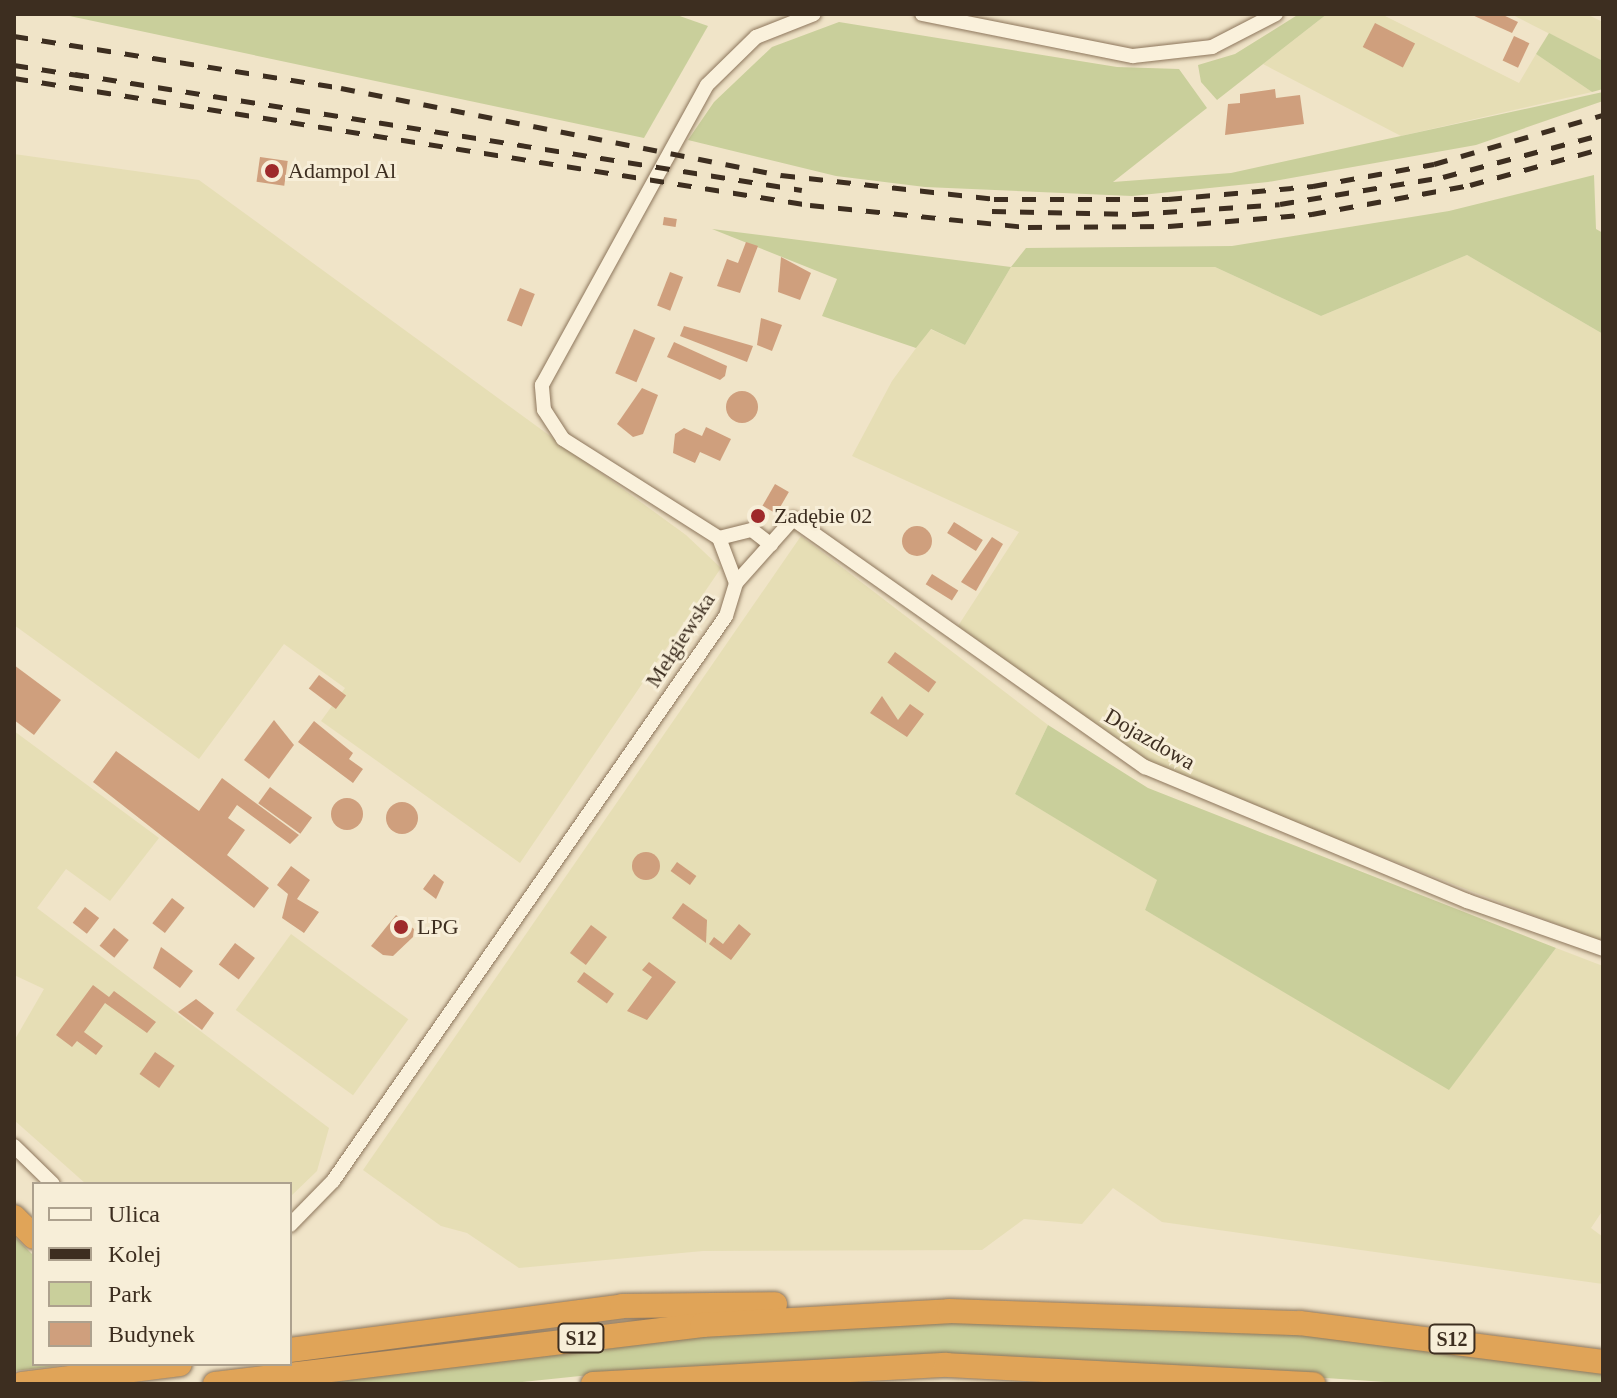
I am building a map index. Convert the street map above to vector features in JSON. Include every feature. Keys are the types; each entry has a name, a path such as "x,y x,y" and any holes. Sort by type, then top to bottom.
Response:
{"highway":[{"path":"14,1217 32,1235"},
{"path":"292,1350 622,1306 839,1303 949,1311"},
{"name":"S12","path":"215,1384 689,1326 949,1311 1300,1323 1603,1362"},
{"path":"292,1342 366,1339"},
{"path":"22,1384 164,1366"},
{"name":"S12","path":"593,1384 826,1368 1074,1367 1314,1384"},
{"path":"748,1384 826,1368"}],"street":[{"path":"736,583 771,545 752,530 719,538 563,439 544,410 542,385 707,85 756,37 814,14"},
{"path":"922,14 1133,56 1212,47 1276,14"},
{"name":"Dojazdowa","path":"771,545 793,519 1145,767 1467,901 1603,949"},
{"name":"Mełgiewska","path":"292,1223 333,1181 726,616 736,583 719,538"},
{"path":"14,1146 51,1182"}],"shaded area":[{"path":"1327,14 1381,14 1519,83 1536,54 1592,92 1401,136 1263,64"},
{"path":"1511,14 1586,14 1603,22 1603,61"},
{"path":"14,154 199,180 686,535 721,568 520,863 321,721 345,688 284,644 199,759 14,625"},
{"path":"1467,255 1603,334 1603,942 1158,770 958,626 1019,532 852,456 892,381 930,329 965,345 1011,267 1215,267 1321,316"},
{"path":"801,536 1048,725 1015,794 1158,880 1145,910 1449,1089 1556,948 1603,966 1603,1210 1591,1228 1603,1237 1603,1284 1162,1222 1113,1188 1082,1224 1024,1219 982,1250 703,1251 519,1268 467,1233 441,1226 363,1170"},
{"path":"14,731 159,838 110,901 66,869 37,908 329,1128 317,1171 292,1195 292,1182 84,1182 14,1120 14,1041 44,989 14,975"},
{"path":"291,934 408,1019 353,1095 236,1010"}],"green space":[{"path":"60,14 674,14 708,26 644,138"},
{"path":"1299,14 1327,14 1217,100 1201,82 1198,65 1235,54"},
{"path":"839,22 1117,67 1179,69 1207,108 1113,182 1231,173 1603,92 1603,101 1476,145 1268,182 1132,196 925,187 836,176 688,140 714,102 772,47"},
{"path":"1549,33 1603,61 1603,89 1592,92 1536,54"},
{"path":"1594,175 1596,229 1603,233 1603,334 1467,255 1321,316 1215,267 1011,267 1026,248 1232,246 1449,211"},
{"path":"712,229 1011,267 965,345 931,329 916,348 822,316 837,279"},
{"path":"1048,725 1148,788 1556,948 1449,1090 1145,910 1157,880 1015,794"},
{"path":"14,1236 32,1254 32,1366 58,1366 14,1371"},
{"path":"977,1320 1341,1336 1603,1373 1603,1384 1415,1384 982,1355 657,1368 504,1384 295,1384 648,1340"}],"building":[{"path":"1470,14 1501,14 1518,22 1512,33"},
{"path":"1375,23 1415,43 1403,67 1363,47"},
{"path":"1514,36 1529,43 1518,68 1503,60"},
{"path":"1275,89 1276,98 1300,95 1304,124 1225,135 1228,104 1240,103 1240,94"},
{"name":"Adampol Al","path":"260,157 288,161 284,186 257,182"},
{"path":"664,217 677,219 676,227 663,225"},
{"path":"746,242 758,246 740,293 717,286 727,259 738,263"},
{"path":"781,257 811,273 800,300 778,292"},
{"path":"670,272 683,277 670,311 657,306"},
{"path":"520,288 535,294 522,326 507,320"},
{"path":"761,318 782,325 772,351 757,345"},
{"path":"684,326 753,346 747,362 680,336"},
{"path":"634,329 655,338 636,382 615,373"},
{"path":"674,342 727,366 725,376 720,380 667,357"},
{"path":"642,388 658,395 643,434 633,437 617,424"},
{"path":"742,391 753,396 758,407 753,418 742,423 731,418 726,407 731,396"},
{"path":"706,427 731,439 720,461 700,452 695,463 673,453 675,434 684,428 702,436"},
{"path":"775,484 789,492 776,514 762,506"},
{"path":"954,522 983,540 976,551 947,533"},
{"path":"917,526 923,527 931,535 931,547 923,555 917,556 911,555 903,547 902,541 903,535 911,527"},
{"path":"992,537 1003,544 976,591 961,582"},
{"path":"932,574 958,590 952,601 926,584"},
{"path":"895,652 936,682 929,692 887,663"},
{"path":"14,665 61,700 34,735 14,720"},
{"path":"319,675 346,695 336,709 309,689"},
{"path":"882,696 898,720 910,704 924,714 907,737 870,713"},
{"path":"274,720 294,745 269,779 244,760"},
{"path":"314,721 353,753 349,759 363,769 353,783 298,742"},
{"path":"116,751 199,811 222,778 299,835 290,844 237,805 228,818 245,830 227,855 269,888 254,908 93,782"},
{"path":"270,787 312,818 300,834 258,803"},
{"path":"347,798 358,803 363,814 358,825 347,830 336,825 331,814 336,803"},
{"path":"402,802 413,807 418,818 413,829 402,834 391,829 386,818 391,807"},
{"path":"646,852 656,856 660,866 656,876 646,880 636,876 632,866 636,856"},
{"path":"677,862 696,876 690,885 671,871"},
{"path":"291,866 310,880 297,899 319,912 304,933 282,918 288,894 277,885"},
{"path":"434,874 444,882 436,899 423,889"},
{"path":"172,898 185,908 165,933 152,923"},
{"path":"683,903 707,920 706,943 672,918"},
{"path":"85,907 99,918 87,934 73,923"},
{"path":"396,915 414,929 413,937 393,956 383,955 371,946"},
{"path":"739,924 751,934 731,960 709,944 714,937 723,944"},
{"path":"591,925 607,937 586,965 570,953"},
{"path":"114,928 129,940 114,958 100,946"},
{"path":"235,943 255,958 239,980 219,965"},
{"path":"161,947 193,971 180,988 153,968"},
{"path":"649,962 676,982 647,1020 627,1011 652,977 642,970"},
{"path":"584,972 614,994 607,1003 577,982"},
{"path":"93,985 109,997 114,991 156,1022 147,1033 105,1003 84,1032 103,1046 96,1055 77,1041 72,1047 56,1035"},
{"path":"196,999 214,1013 202,1030 178,1012"},
{"path":"155,1052 175,1066 159,1088 140,1074"}],"railway":[{"path":"14,36 341,88 781,175 994,199 1168,199 1313,186 1434,164 1603,115"},
{"path":"14,65 84,76"},
{"path":"75,74 802,190"},
{"path":"14,78 810,205 1028,227 1169,226 1312,214 1470,185 1603,148"},
{"path":"992,211 1135,214 1280,204 1443,177 1603,134"}],"place":[{"name":"Adampol Al","path":"272,171"},
{"name":"Zadębie 02","path":"758,516"},
{"name":"LPG","path":"401,927"}]}
